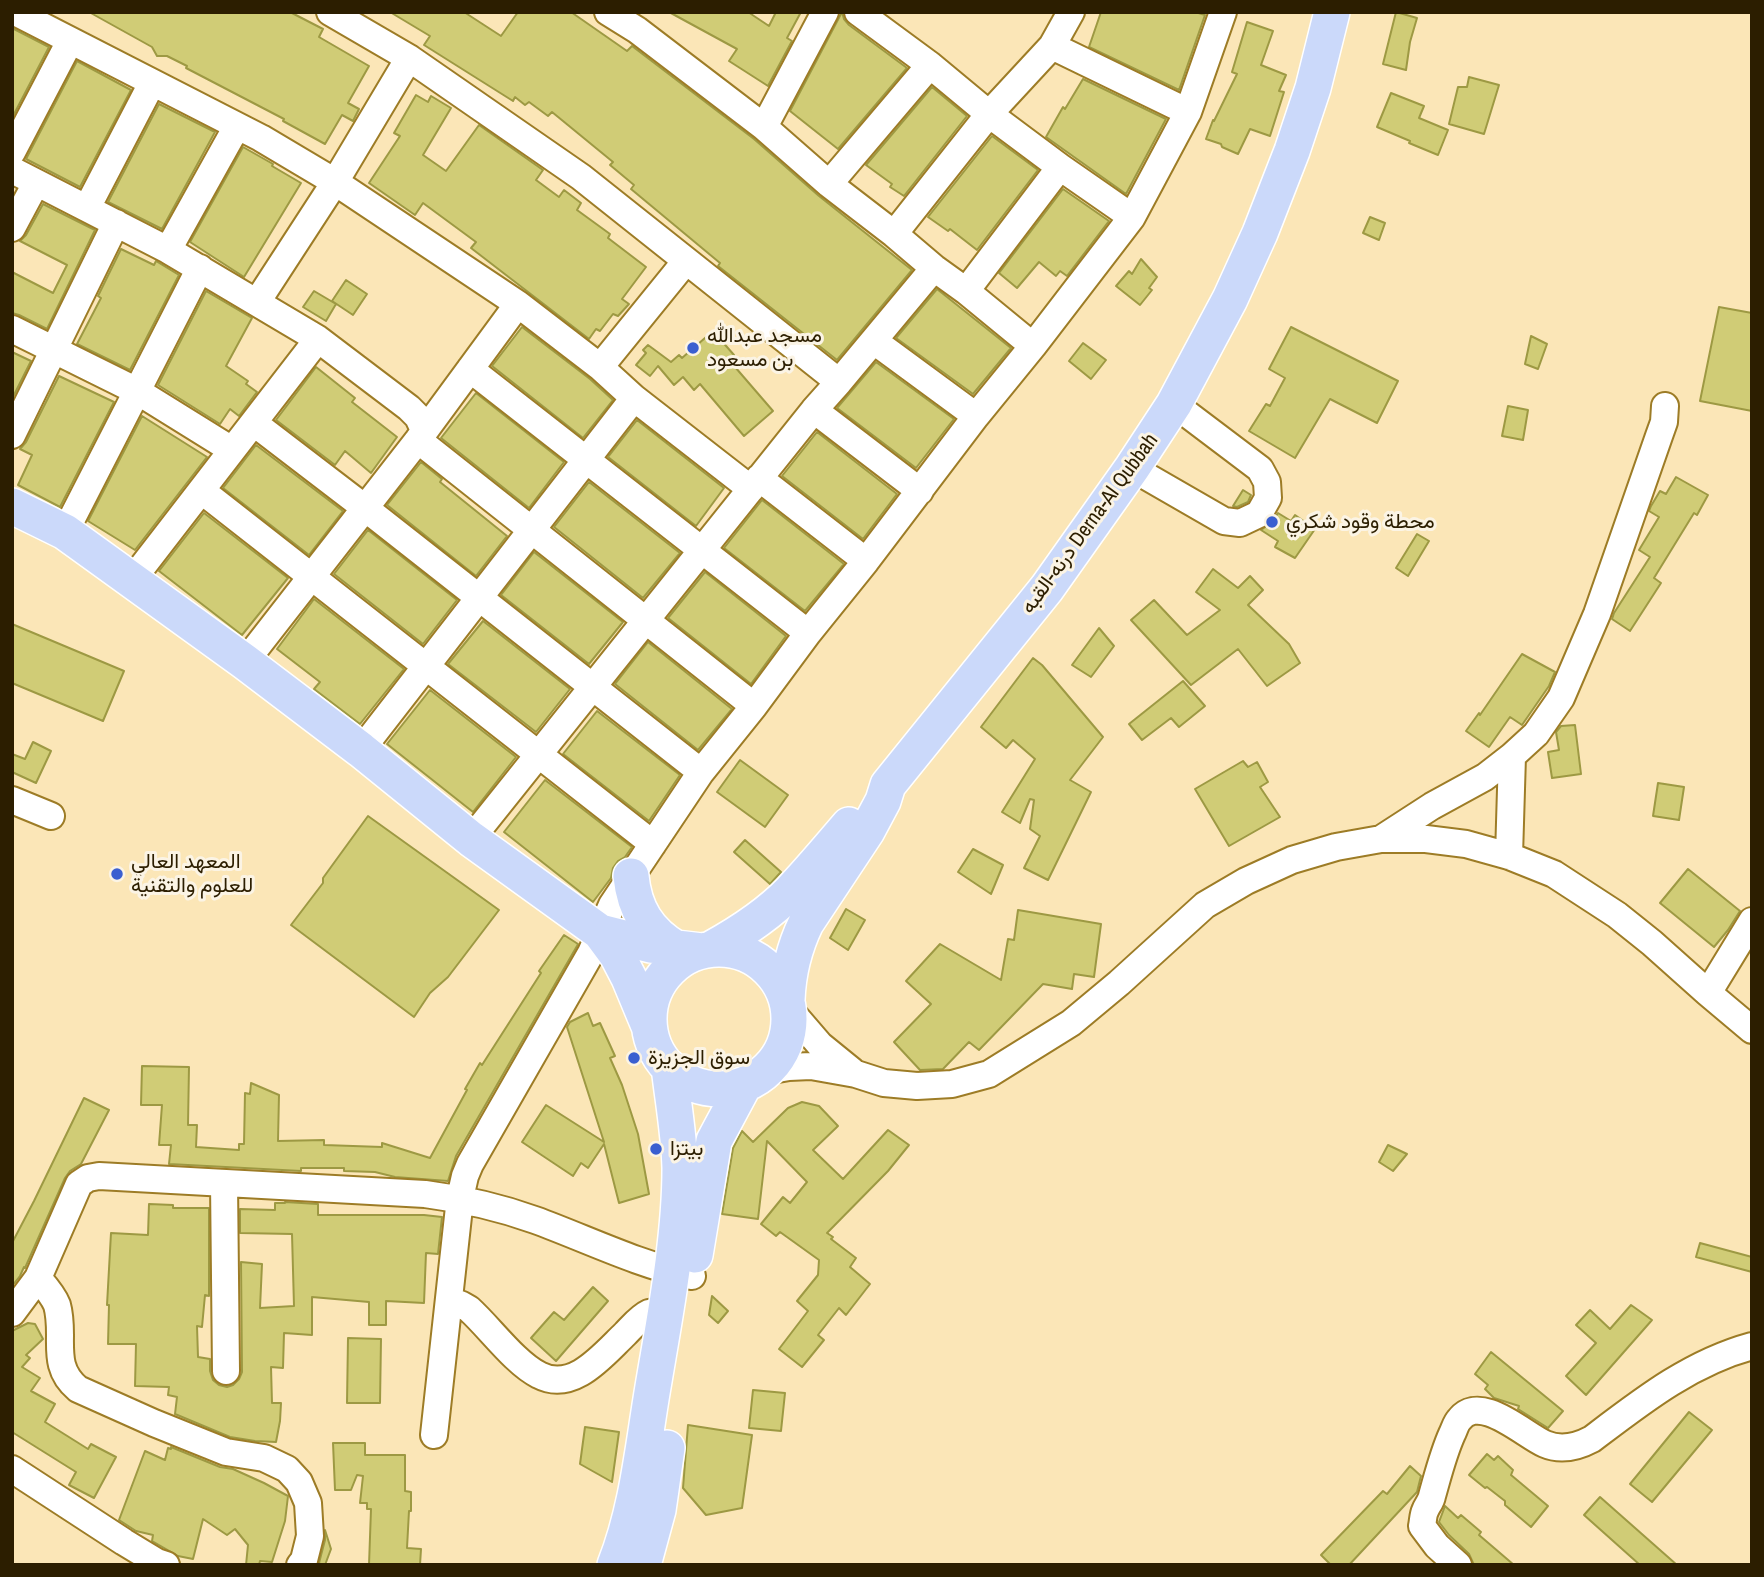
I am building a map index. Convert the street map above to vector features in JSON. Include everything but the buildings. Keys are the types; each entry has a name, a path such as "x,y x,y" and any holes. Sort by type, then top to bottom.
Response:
{"main road":[{"name":"درنه-القبه Derna-Al Qubbah","path":"788,1004 789,968 802,930 867,831 888,785 1047,588 1174,404 1230,299 1261,233 1292,151 1332,12"},
{"path":"12,506 65,532 132,580 361,750 471,839 600,932 617,955 629,978 654,1043 669,1068 690,1082 708,1088 726,1089 755,1078"},
{"path":"649,1026 654,993 673,967 697,950 752,924 791,891 863,807 888,785"},
{"path":"631,876 636,903 642,916 657,935 697,950"},
{"path":"600,932 627,940 697,950 743,953 771,971 780,984 788,1004 789,1026 778,1058 755,1078 714,1140 682,1274 665,1311 639,1479 615,1565"},
{"path":"643,1565 658,1510 682,1274 680,1168 669,1068"}],"street":[{"path":"16,12 261,138 335,182 518,304 600,367 634,398 866,561"},
{"path":"330,12 409,58 581,177 839,382"},
{"path":"608,12 641,21 829,184 934,268 966,290 1033,346"},
{"path":"764,127 825,12"},
{"path":"858,12 930,65 989,114 1132,217"},
{"path":"434,1435 460,1198 465,1176 591,953 612,905 701,772 1132,217 1188,112 1223,12"},
{"path":"894,234 989,114 1052,46 1067,14"},
{"path":"12,152 71,41"},
{"path":"1052,46 1188,112"},
{"path":"257,302 335,182 409,58"},
{"path":"829,184 930,65"},
{"path":"87,208 152,83"},
{"path":"168,250 237,126"},
{"path":"966,290 1060,167"},
{"path":"12,170 168,250 318,339 409,408 418,418 421,435 532,530 754,706"},
{"path":"12,228 36,183"},
{"path":"12,435 116,223"},
{"path":"600,367 686,261"},
{"path":"65,532 200,268"},
{"path":"471,839 814,410 934,268"},
{"path":"245,662 421,435 518,304"},
{"path":"12,329 137,391 232,450"},
{"path":"132,580 318,339"},
{"path":"874,341 976,416"},
{"path":"470,369 808,633"},
{"path":"361,750 634,398"},
{"path":"1132,468 1224,521 1240,523 1259,514 1268,498 1267,482 1259,469 1174,404"},
{"path":"1381,839 1432,806 1485,777 1536,733 1561,698 1615,564 1660,436 1665,407"},
{"path":"814,410 920,491"},
{"path":"254,423 701,772"},
{"path":"202,491 653,844"},
{"path":"1509,856 1511,756"},
{"path":"12,800 51,816"},
{"path":"755,1078 789,1067 811,1066 856,1074 884,1083 917,1086 952,1084 989,1074 1071,1023 1205,905 1292,859 1381,839 1426,839 1466,844 1509,856 1554,874 1589,895 1652,943 1752,1030"},
{"path":"1708,993 1752,921"},
{"path":"788,1004 820,1045 856,1074"},
{"path":"12,1312 38,1278 79,1184 88,1178 99,1176 460,1198 533,1219 611,1251 682,1274"},
{"path":"224,1183 226,1371"},
{"path":"38,1278 56,1303 60,1319 62,1370 78,1389 226,1452 264,1458 287,1469 299,1482 309,1503 310,1536 304,1560 300,1565"},
{"path":"449,1300 469,1309 526,1366 541,1377 559,1380 575,1377 588,1368 649,1313 665,1311"},
{"path":"1458,1565 1437,1546 1422,1527 1450,1439 1464,1415 1477,1411 1491,1413 1544,1444 1571,1447 1592,1439 1672,1381 1716,1359 1752,1346"},
{"path":"12,1469 124,1542 166,1565"}],"place":[{"name":"مسجد عبدالله بن مسعود","path":"693,348"},
{"name":"محطة وقود شكري","path":"1272,522"},
{"name":"المعهد العالي للعلوم والتقنية","path":"117,874"},
{"name":"سوق الجزيزة","path":"634,1058"},
{"name":"بيتزا","path":"656,1149"}]}
